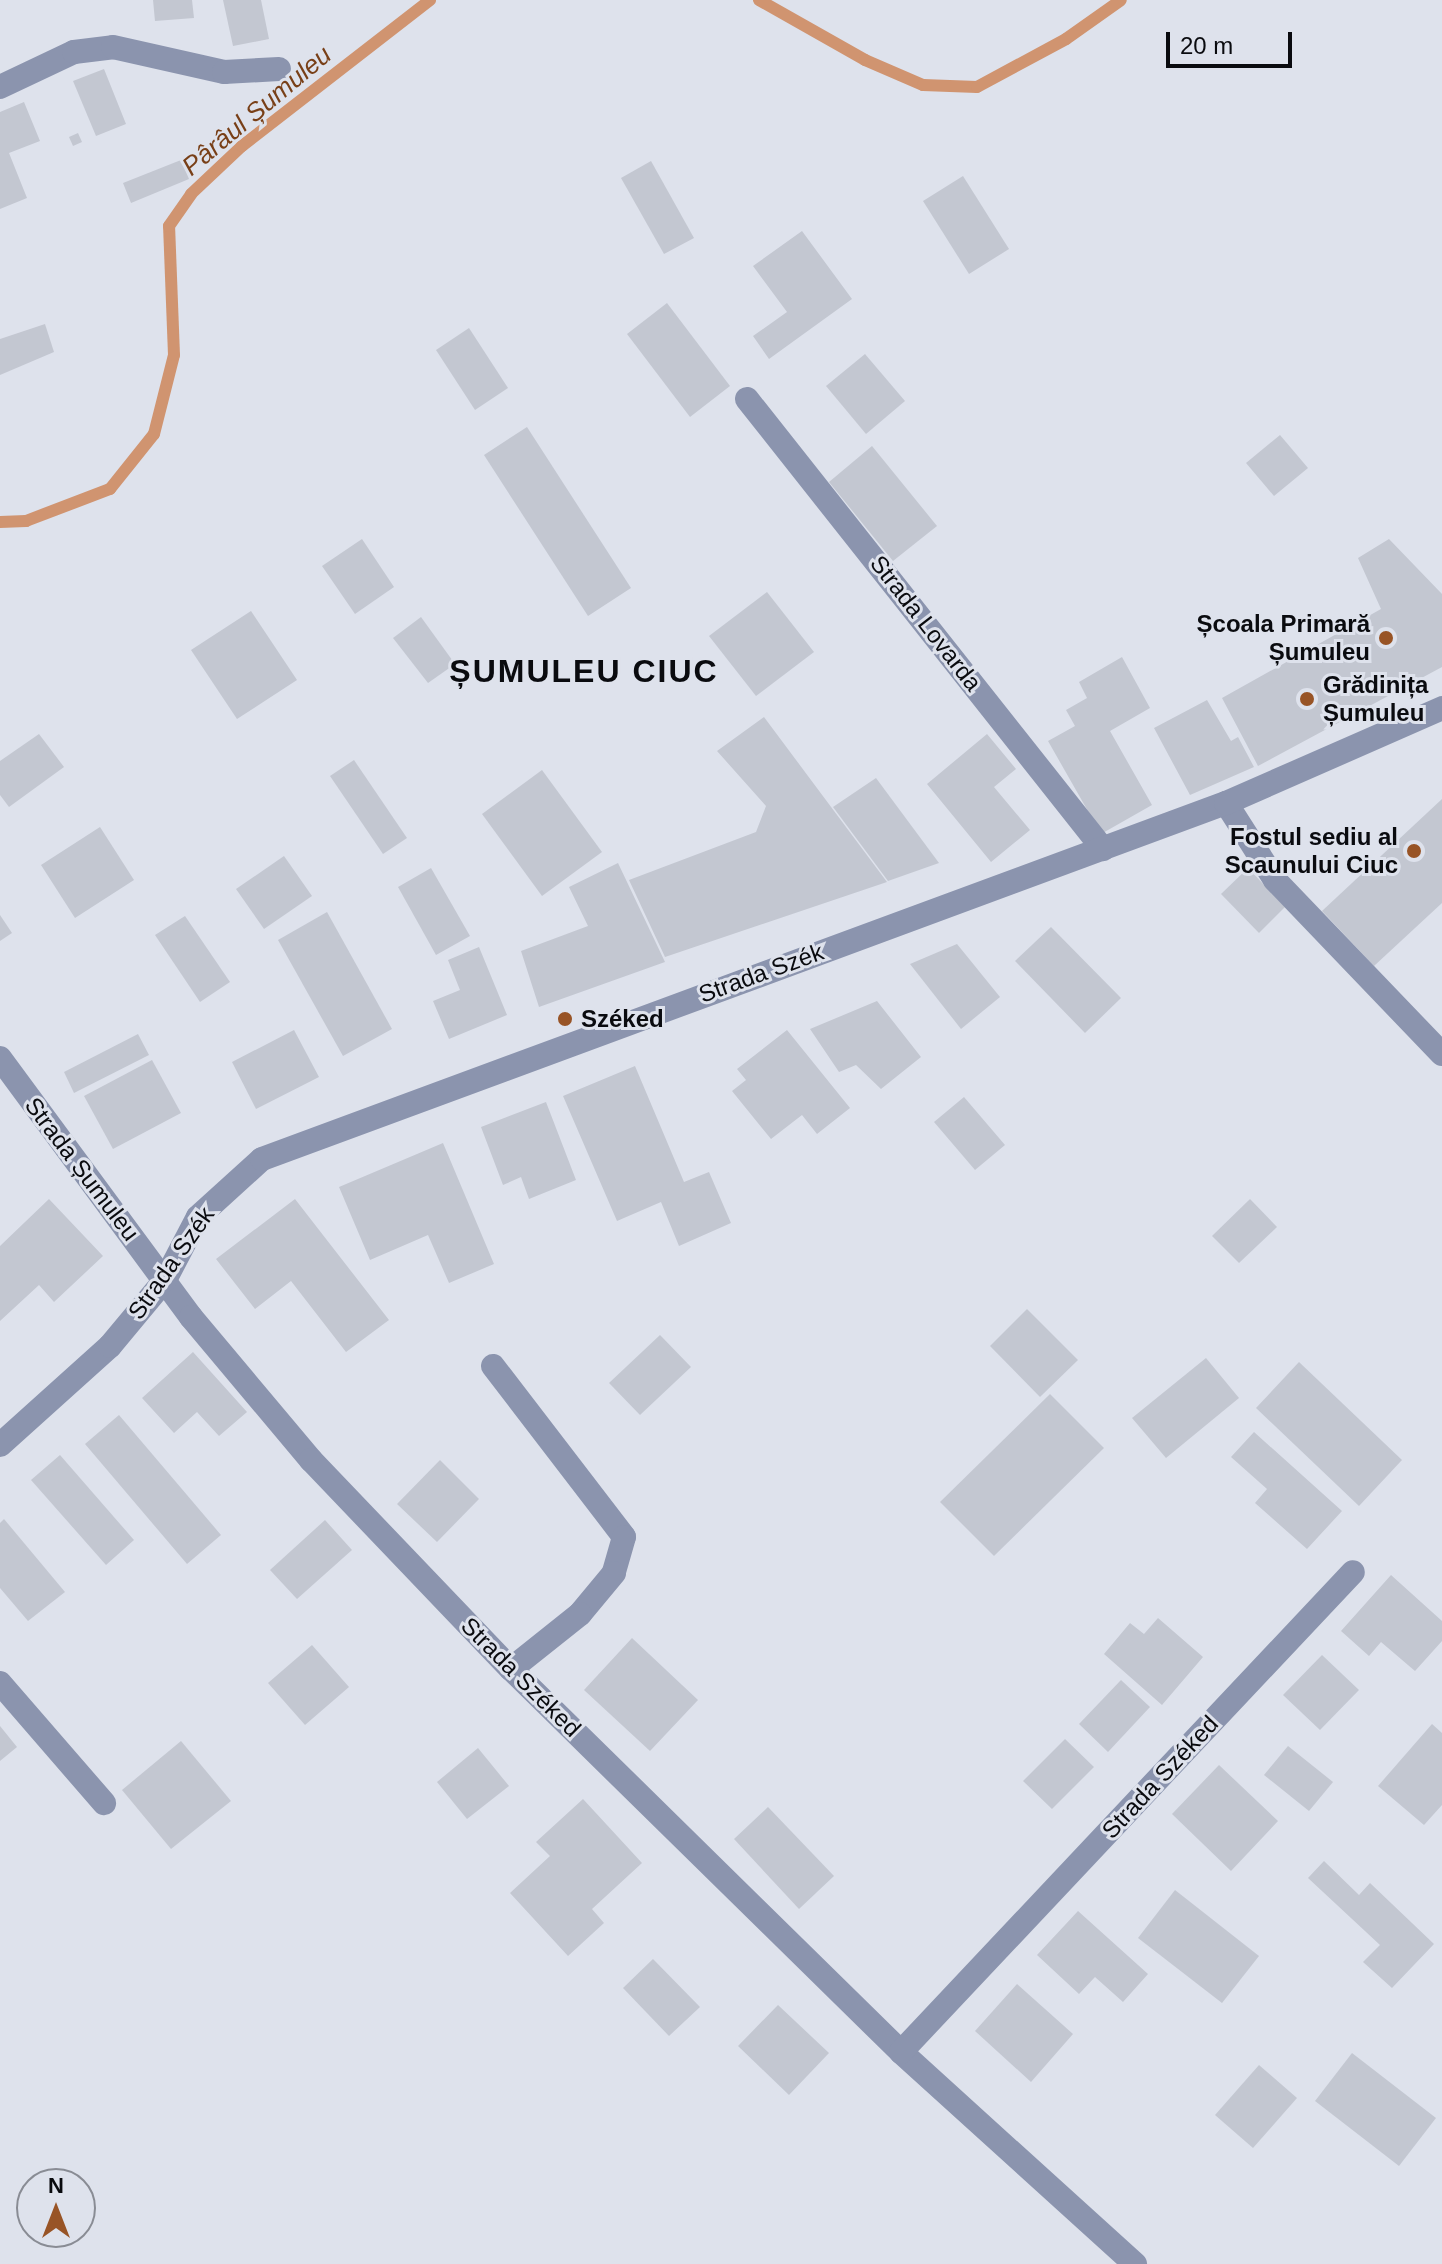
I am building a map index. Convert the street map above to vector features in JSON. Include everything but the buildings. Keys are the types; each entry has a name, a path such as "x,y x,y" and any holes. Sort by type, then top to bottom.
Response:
{"street":[{"path":"0,87 74,52 113,47 224,72 279,69"},
{"name":"Strada Lovarda","path":"747,399 1103,849"},
{"name":"Strada Szék","path":"0,1445 110,1346 165,1280 198,1217 262,1159 1226,803 1442,708"},
{"path":"1226,803 1275,880 1442,1054"},
{"name":"Strada Șumuleu","path":"0,1058 165,1280"},
{"name":"Strada Széked","path":"165,1280 311,1460 511,1669 901,2052 1135,2264"},
{"path":"493,1366 624,1537 614,1573 580,1614 511,1669"},
{"name":"Strada Széked","path":"901,2052 1353,1572"},
{"path":"0,1683 104,1803"}],"waterway":[{"name":"Pârâul Șumuleu","path":"0,522 26,521 110,489 154,434 174,355 169,226 191,194 242,146 430,0"},
{"name":"Pârâul Șumuleu","path":"759,0 865,60 923,85 977,87 1066,39 1121,0"}],"place":[{"name":"Școala Primară Șumuleu","path":"1386,638"},
{"name":"Grădinița Șumuleu","path":"1307,699"},
{"name":"Fostul sediu al Scaunului Ciuc","path":"1414,851"},
{"name":"Széked","path":"565,1019"}],"district":[{"name":"ȘUMULEU CIUC","path":"584,671"}]}
